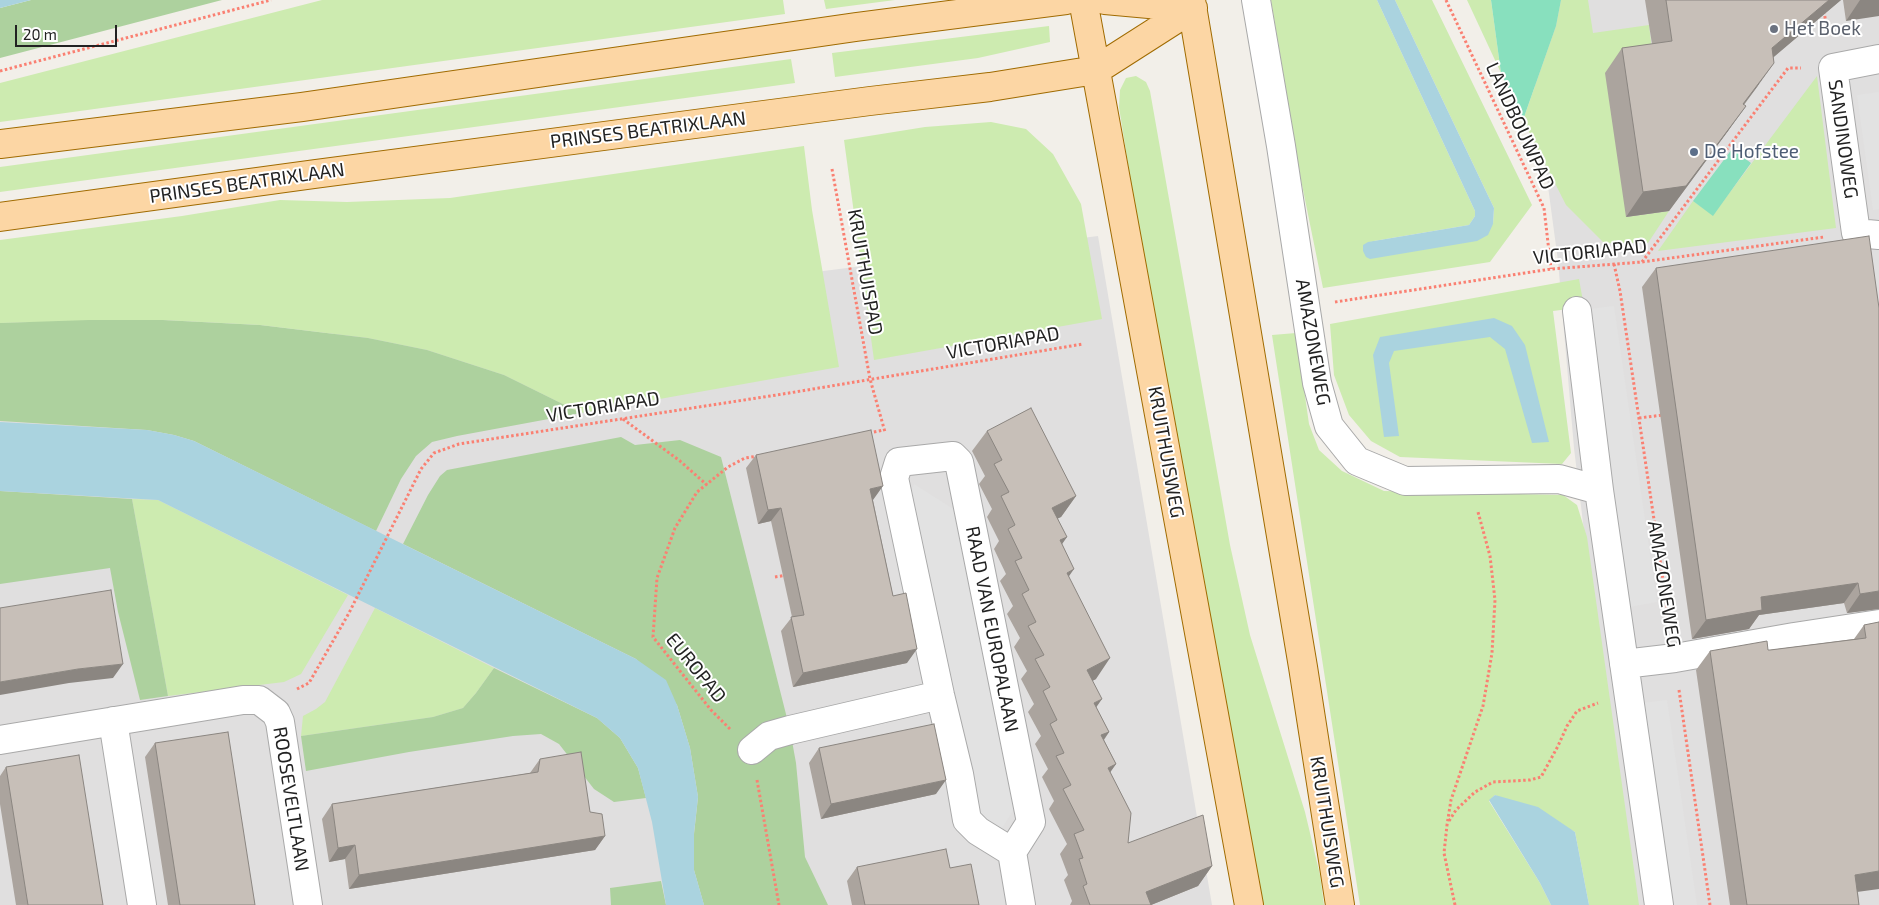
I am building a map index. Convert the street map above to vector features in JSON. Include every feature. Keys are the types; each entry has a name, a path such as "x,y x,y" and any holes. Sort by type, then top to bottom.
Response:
{"main road":[{"path":"0,144 302,107 856,26 1066,0"},
{"name":"KRUITHUISWEG","path":"1083,0 1249,905"},
{"path":"1106,0 1192,4"},
{"name":"KRUITHUISWEG","path":"1192,4 1303,667 1340,905"},
{"name":"PRINSES BEATRIXLAAN","path":"0,217 334,171 990,87 1096,70 1192,4"}],"street":[{"name":"AMAZONEWEG","path":"1256,0 1281,146 1317,383 1329,426 1357,461 1405,480 1560,479 1599,490"},
{"name":"SANDINOWEG","path":"1868,234 1833,68 1879,60"},
{"path":"1577,311 1599,490 1659,905"},
{"name":"RAAD VAN EUROPALAAN","path":"899,462 953,456 959,462 1031,822 1012,852"},
{"path":"899,462 894,478 940,695 959,774 967,820 978,831 1012,852 1021,905"},
{"path":"1624,664 1675,658 1879,624"},
{"path":"752,750 769,736 940,695"},
{"name":"ROOSEVELTLAAN","path":"0,740 244,700 259,700 268,704 276,713 280,722 308,905"},
{"path":"113,721 142,905"}],"path":[{"path":"0,71 271,0"},
{"name":"LANDBOUWPAD","path":"1446,0 1544,208 1551,269"},
{"path":"1642,262 1788,68 1833,68 1824,10"},
{"name":"KRUITHUISPAD","path":"832,169 870,379"},
{"name":"VICTORIAPAD","path":"1327,303 1551,269 1642,262 1868,234"},
{"name":"AMAZONEWEG","path":"1614,264 1620,291 1675,658 1710,905"},
{"name":"VICTORIAPAD","path":"268,704 308,683 349,613 421,469 434,453 458,444 1083,344"},
{"path":"870,379 884,430 899,462"},
{"path":"1639,418 1667,414"},
{"path":"622,418 680,461 706,485"},
{"path":"866,434 884,430"},
{"name":"EUROPAD","path":"752,750 711,710 653,637 657,578 675,528 697,492 728,468 745,458 764,454"},
{"path":"1455,905 1444,853 1447,825 1451,800 1483,706 1492,654 1494,608 1490,556 1469,480"},
{"path":"775,577 794,573"},
{"path":"1447,825 1456,810 1475,792 1493,782 1530,780 1541,777 1567,726 1577,711 1613,697 1624,664"},
{"path":"752,750 779,905"}],"shaded area":[{"path":"1523,0 1879,0 1879,905 1629,905 1574,448 1558,261"},
{"path":"1879,92 1879,209 1873,210 1857,95"},
{"path":"1098,236 1212,905 0,905 0,376"},
{"path":"1614,306 1657,602 1629,607 1589,309"},
{"path":"914,484 955,510 1014,809 1001,830 972,810 909,496"},
{"path":"1667,700 1697,905 1671,905 1642,703"}],"green space":[{"path":"31,0 222,0 0,58 0,8"},
{"path":"322,0 783,0 785,14 0,122 0,83"},
{"path":"824,0 895,0 826,9"},
{"path":"1271,0 1377,0 1475,211 1475,216 1469,225 1368,242 1493,224 1494,208 1395,0 1432,0 1532,205 1490,262 1323,288 1301,180"},
{"path":"1467,0 1491,0 1501,73"},
{"path":"1491,0 1561,0 1556,26 1523,120 1501,73"},
{"path":"1561,0 1588,0 1593,33 1649,25 1654,66 1626,217 1669,211 1648,243 1604,243 1566,205 1523,120 1556,26"},
{"path":"1049,26 1050,42 978,58 835,77 832,53"},
{"path":"791,59 795,83 0,192 0,167"},
{"path":"1136,76 1146,82 1150,91 1230,545 1250,635 1305,812 1320,875 1324,905 1259,905 1156,341 1119,107 1120,90 1126,78"},
{"path":"1817,76 1836,228 1658,251 1693,201 1713,215"},
{"path":"991,122 1026,129 1053,154 1081,204 1102,319 874,360 844,140 925,127"},
{"path":"804,146 812,210 839,367 581,413 504,375 427,350 368,338 260,325 163,320 0,323 0,240 182,216 280,200 347,202 450,198"},
{"path":"1732,149 1751,163 1713,216 1693,201"},
{"path":"1579,279 1584,307 1553,311 1571,453 1562,464 1400,457 1371,441 1349,415 1334,375 1330,324"},
{"path":"163,320 260,325 368,338 427,350 504,375 581,413 432,442 416,456 401,479 376,531 194,441 174,435 147,430 0,421 0,323"},
{"path":"1296,333 1309,424 1319,450 1342,471 1384,491 1563,495 1577,505 1587,537 1639,905 1589,905 1575,832 1495,795 1489,801 1540,883 1551,905 1360,905 1272,335"},
{"path":"621,437 635,445 680,440 721,457 790,730 796,763 805,857 828,905 704,905 694,870 694,834 698,797 690,748 677,705 636,659 403,544 428,495 440,476 447,470"},
{"path":"0,491 132,499 168,696 140,700 118,612 110,568 0,584"},
{"path":"132,499 158,500 348,595 301,674 284,682 168,696"},
{"path":"375,608 494,668 463,708 433,717 301,736 303,716 325,702"},
{"path":"494,668 597,718 620,738 638,768 646,798 614,802 594,789 559,744 541,734 513,736 409,752 306,771 301,736 433,717 463,708"},
{"path":"661,881 666,905 611,905 610,888"}],"water":[{"path":"0,0 31,0 0,8"},
{"path":"1377,0 1395,0 1494,208 1493,224 1488,235 1477,241 1370,259 1366,257 1363,251 1363,245 1368,242 1469,225 1475,216 1475,211"},
{"path":"1494,318 1512,326 1525,345 1549,442 1532,443 1505,349 1490,337 1394,351 1389,363 1399,436 1384,437 1373,355 1380,337"},
{"path":"0,422 147,430 194,441 636,659 666,680 677,705 690,748 698,797 694,833 694,870 704,905 666,905 652,822 638,768 620,738 597,718 158,500 0,491"},
{"path":"1495,795 1538,807 1575,832 1589,905 1551,905 1540,883 1489,800"}],"building":[{"path":"1666,0 1829,0 1772,48 1774,63 1743,104 1746,106 1686,186 1643,192 1622,48 1672,41"},
{"path":"1869,236 1879,308 1879,591 1860,594 1858,583 1761,597 1762,610 1706,620 1656,268"},
{"path":"1031,408 1076,496 1052,508 1067,537 1060,540 1074,569 1067,573 1110,658 1087,670 1102,699 1094,703 1109,732 1101,735 1116,764 1108,768 1131,813 1128,843 1203,815 1212,866 1146,892 1151,905 1090,905 1083,886 1087,884 1079,859 1083,858 1074,834 1084,830 1063,789 1071,785 1056,756 1064,753 1050,724 1057,720 1043,691 1050,687 1035,659 1044,655 1028,626 1036,622 1022,594 1029,590 1015,561 1022,558 1008,529 1015,525 1001,496 1009,492 994,464 1002,460 987,431"},
{"path":"871,430 883,486 870,489 893,596 906,593 917,649 803,673 791,617 804,615 781,508 768,510 756,455"},
{"path":"111,590 123,664 78,669 0,682 0,608"},
{"path":"1879,622 1879,871 1855,875 1859,905 1747,905 1710,651 1767,641 1768,650 1770,650 1866,638 1864,625"},
{"path":"934,724 946,780 831,804 819,748"},
{"path":"228,732 255,905 180,905 155,743"},
{"path":"581,752 590,812 602,814 605,836 359,875 355,845 338,848 332,804 538,772 540,759"},
{"path":"79,755 103,905 28,905 6,767"},
{"path":"946,849 950,868 971,864 979,905 865,905 857,867"}],"place":[{"name":"Het Boek","path":"1774,29"},
{"name":"De Hofstee","path":"1694,152"}]}
